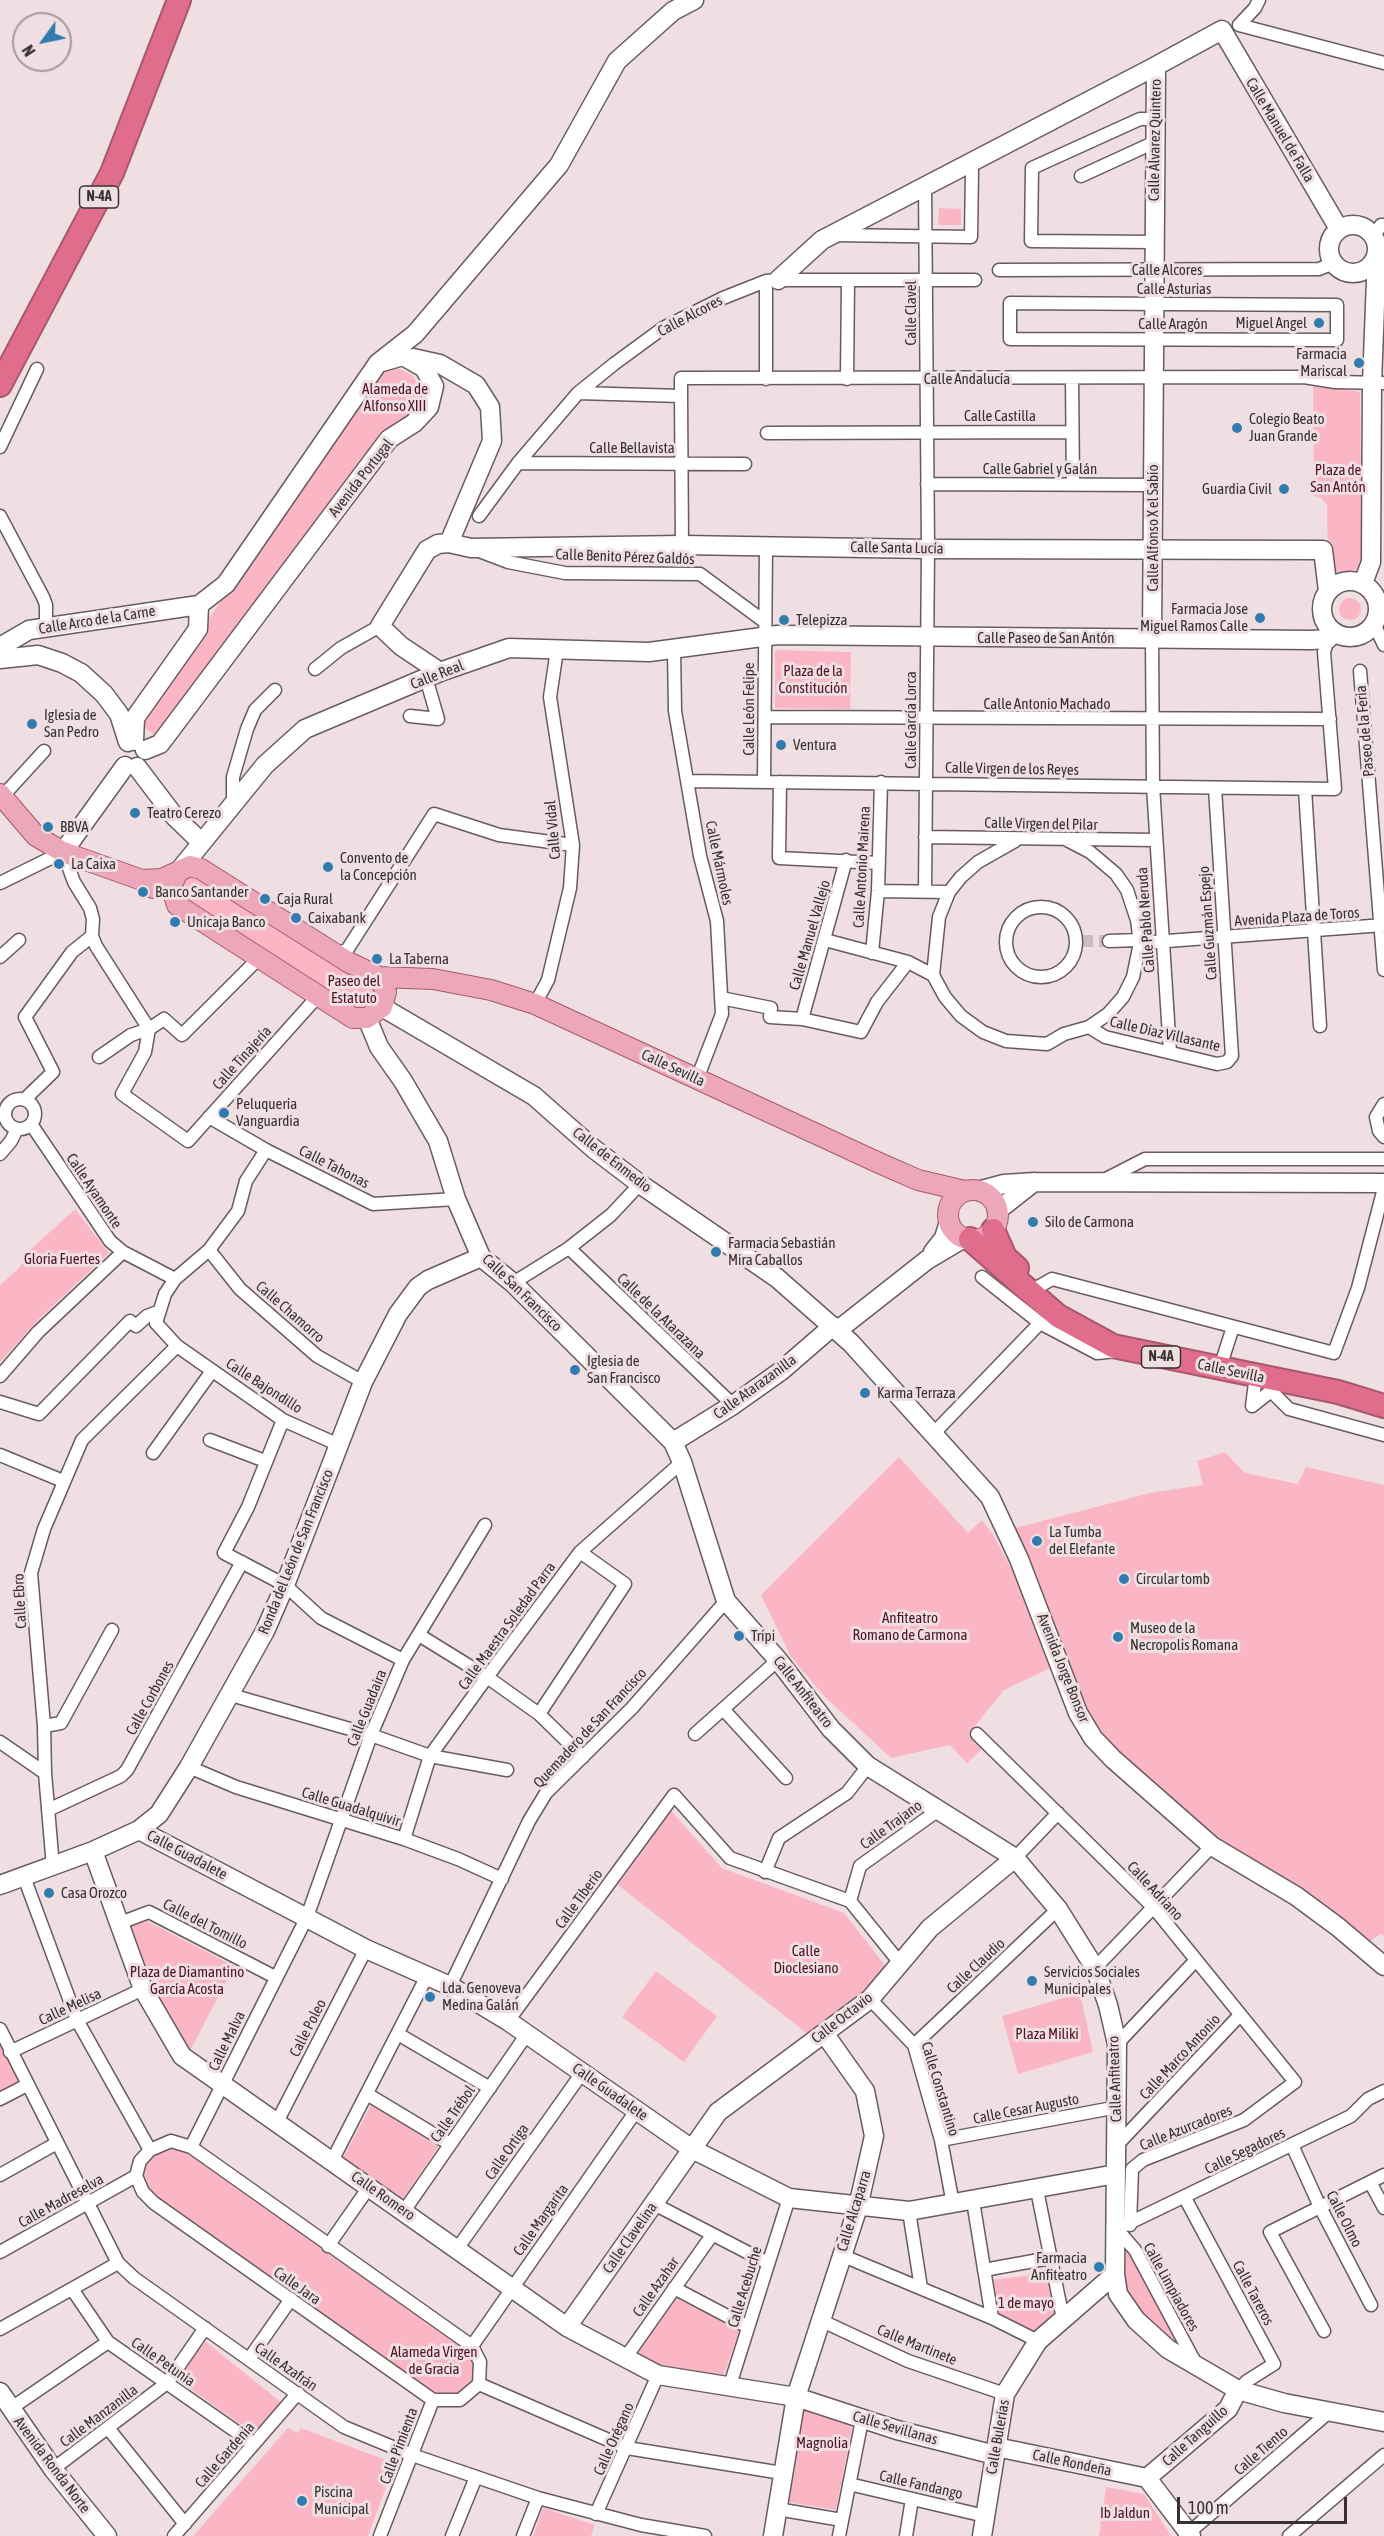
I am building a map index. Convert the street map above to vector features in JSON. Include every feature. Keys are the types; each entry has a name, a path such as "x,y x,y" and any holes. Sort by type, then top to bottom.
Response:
{"highway":[{"name":"N-4A","path":"0,385 112,173 179,0"},
{"name":"Calle Sevilla","path":"995,1220 1005,1257 1038,1287 1063,1307 1139,1346 1252,1376 1277,1386 1338,1392 1384,1406"},
{"name":"Calle Sevilla","path":"967,1239 1058,1316 1094,1337 1299,1371 1384,1395"}],"main road":[{"path":"1,795 36,836 63,852 142,880 352,1018 379,998 340,952 201,869 190,866 162,879 142,880"},
{"path":"177,905 171,886 178,872"},
{"name":"Calle Sevilla","path":"379,998 422,978 491,990 535,1004 918,1180"},
{"path":"918,1180 972,1191 991,1198 995,1220 982,1238 967,1239 953,1229 949,1219 918,1180"},
{"path":"949,1219 953,1201 972,1191"}],"street":[{"path":"136,745 135,718 198,629 199,604 226,584 378,363 415,334 559,165 617,61 673,11 694,0"},
{"path":"1230,28 1255,8 1259,0"},
{"path":"1230,28 1384,63"},
{"name":"Calle Álvarez Quintero","path":"1154,270 1156,66 1230,28"},
{"name":"Calle Manuel de Falla","path":"1230,28 1339,229"},
{"path":"766,379 772,280 822,240 1156,66"},
{"path":"1154,242 1031,241 1032,168 1140,119 1155,119"},
{"path":"1081,176 1155,142"},
{"path":"832,235 971,237 972,171 968,164"},
{"name":"Calle Clavel","path":"925,185 928,549"},
{"path":"1346,226 1362,226 1378,238 1374,261 1362,271 1347,272 1334,263 1329,249 1339,229 1346,226"},
{"path":"1365,584 1371,562 1378,383 1378,238"},
{"name":"Calle Alcores","path":"999,270 1319,269 1334,263"},
{"name":"Calle Alfonso X el Sabio","path":"1153,786 1154,270"},
{"name":"Calle Alcores","path":"479,516 518,463 578,393 663,328 723,298 772,280 975,280"},
{"path":"847,379 848,280"},
{"name":"Calle Asturias","path":"1010,339 1010,303 1337,305 1337,340"},
{"name":"Calle Aragón","path":"1010,339 1337,340"},
{"path":"378,363 403,356 440,364 476,385 490,407 492,441 449,543"},
{"path":"403,356 424,368 434,386 429,407"},
{"path":"0,447 37,369"},
{"name":"Avenida Portugal","path":"136,745 160,744 389,439 414,423 455,373"},
{"name":"Calle Andalucía","path":"681,396 681,378 1304,377 1335,382 1378,383"},
{"path":"1072,378 1073,484"},
{"path":"578,393 681,396 682,545"},
{"name":"Calle Castilla","path":"767,433 1072,432"},
{"name":"Calle Bellavista","path":"518,463 745,464"},
{"name":"Calle Gabriel y Galán","path":"927,484 1153,484"},
{"path":"0,516 43,597 46,605 46,628"},
{"path":"315,669 341,648 380,626 427,550 438,544 449,543 471,548"},
{"name":"Calle Santa Lucía","path":"471,548 682,545 928,549 1323,550 1328,591"},
{"name":"Calle León Felipe","path":"764,782 766,546"},
{"name":"Calle Benito Pérez Galdós","path":"471,548 508,562 565,573 700,574 765,630"},
{"name":"Calle García Lorca","path":"925,891 928,549"},
{"path":"1330,719 1324,652 1331,635 1323,617 1322,608 1328,591 1344,581 1365,584 1384,579"},
{"path":"1331,635 1350,638 1360,636 1374,624 1378,608 1372,591 1365,584"},
{"name":"Calle Arco de la Carne","path":"0,647 29,630 199,604"},
{"path":"1374,624 1384,645"},
{"path":"380,626 433,675 438,719 411,716"},
{"name":"Calle Paseo de San Antón","path":"765,630 777,635 927,638 1152,639 1331,635"},
{"name":"Calle Real","path":"178,872 264,765 305,729 433,675 509,648 649,652 674,650 765,630"},
{"name":"Calle Vidal","path":"535,1004 548,981 570,888 573,845 550,697 557,650"},
{"name":"Calle Mármoles","path":"674,650 675,711 700,856 717,921 722,1014 697,1079"},
{"path":"0,659 38,655 62,663 81,673 104,694 119,714 136,745"},
{"name":"Paseo de la Feria","path":"1360,671 1384,970"},
{"path":"232,804 233,777 247,729 255,711 275,690"},
{"name":"Calle Antonio Machado","path":"765,717 1330,719"},
{"name":"Calle Virgen de los Reyes","path":"688,781 1335,789 1330,719"},
{"path":"136,745 120,751 120,759 131,766 201,843"},
{"path":"1,795 44,751"},
{"path":"0,884 63,852 131,766"},
{"path":"780,782 779,858 879,862"},
{"name":"Calle Antonio Mairena","path":"872,953 878,891 881,782"},
{"name":"Calle Pablo Neruda","path":"1153,786 1170,1052"},
{"name":"Calle Guzmán Espejo","path":"1215,788 1232,1056"},
{"path":"1305,789 1320,1026"},
{"path":"340,952 347,950 434,814 499,835 573,845"},
{"name":"Calle Virgen del Pilar","path":"926,837 1017,840 1156,840"},
{"path":"933,975 939,917 949,892 978,862 1017,840"},
{"path":"825,940 908,962 933,975 945,997 961,1016 996,1037 1017,1043 1042,1044 1064,1034 1089,1027 1108,1014 1123,997 1133,976 1139,941 1135,911 1121,881 1097,857 1067,840"},
{"path":"63,852 74,882 90,908 93,919 92,936 96,946 148,1029"},
{"name":"Calle Manuel Vallejo","path":"802,1018 846,860"},
{"path":"878,891 949,892"},
{"path":"1042,907 1052,909 1066,917 1078,941 1067,967 1054,975 1042,977 1029,975 1015,966 1006,943 1009,928 1018,916 1027,910 1042,907"},
{"name":"Avenida Plaza de Toros","path":"1109,940 1163,941 1382,925"},
{"path":"25,1100 35,1110 32,1124 17,1129 7,1121 3,1112 12,1101 25,1100 53,1072 25,1017 72,952 92,936"},
{"path":"0,957 19,940"},
{"path":"99,1057 131,1035 148,1029 164,1019 182,1035 259,958"},
{"path":"721,998 771,1008 770,1017 802,1018 861,1032 877,1002 908,962"},
{"name":"Calle Tinajería","path":"148,1029 144,1052 122,1094 188,1141 318,996"},
{"name":"Calle de Enmedio","path":"379,998 534,1096 594,1149 640,1184 777,1278 835,1328"},
{"name":"Calle San Francisco","path":"379,998 379,1047 403,1081 438,1141 456,1199 481,1257 513,1283 673,1442"},
{"name":"Calle Díaz Villasante","path":"1089,1027 1105,1037 1216,1064 1227,1062 1232,1056"},
{"path":"1384,1104 1376,1117 1379,1131 1384,1137"},
{"name":"Calle Tahonas","path":"209,1117 267,1150 373,1204 456,1199"},
{"name":"Calle Ayamonte","path":"32,1124 110,1241 123,1252 175,1279"},
{"path":"0,1154 17,1129"},
{"path":"0,1402 39,1414 130,1321 136,1326 147,1316 158,1312 165,1294 175,1279 209,1250 237,1211 246,1181 267,1150"},
{"path":"1100,1182 1145,1159 1384,1159"},
{"path":"995,1220 1035,1182"},
{"path":"972,1191 1004,1184 1035,1182 1384,1183"},
{"path":"513,1283 568,1248 611,1215 640,1184"},
{"path":"1038,1287 1052,1279 1334,1353 1358,1288 1384,1188"},
{"path":"927,1260 944,1238 949,1219"},
{"path":"835,1328 927,1260 967,1239"},
{"name":"Calle de la Atarazana","path":"568,1248 733,1405"},
{"name":"Calle Chamorro","path":"209,1250 240,1289 317,1356 363,1382"},
{"path":"0,1376 38,1332 123,1252"},
{"name":"Ronda del León de San Francisco","path":"0,1885 93,1851 139,1830 159,1814 231,1695 265,1631 363,1382 398,1314 418,1287 428,1280 481,1257"},
{"path":"982,1277 1040,1323 1097,1353 1139,1346"},
{"name":"Calle Bajondillo","path":"158,1312 156,1323 177,1346 283,1420 339,1445"},
{"path":"934,1433 1040,1323"},
{"path":"1223,1358 1233,1327"},
{"name":"Calle Atarazanilla","path":"673,1442 733,1405 835,1328"},
{"name":"Avenida Jorge Bonsor","path":"835,1328 934,1433 990,1497 1019,1559 1078,1713 1094,1738 1113,1759 1212,1846 1296,1896 1338,1927 1384,1966"},
{"name":"Calle Ebro","path":"52,1867 44,1726 31,1573 63,1481 82,1440 177,1346"},
{"path":"153,1453 212,1371"},
{"path":"1277,1386 1290,1408 1384,1435"},
{"path":"283,1420 248,1508 224,1553 285,1585 321,1618 403,1660"},
{"path":"210,1440 265,1461"},
{"name":"Calle Anfiteatro","path":"673,1442 682,1462 726,1601 778,1660 831,1729 868,1766 1015,1858 1058,1909 1095,1968 1108,2005 1117,2044 1116,2174 1122,2225 1114,2274 1118,2295 1136,2320 1168,2349 1238,2390 1284,2403 1384,2422"},
{"path":"0,1455 63,1481"},
{"name":"Calle Maestra Soledad Parra","path":"404,1839 430,1756 580,1552 682,1462"},
{"name":"Calle Guadaira","path":"307,1917 371,1735 403,1660 485,1525"},
{"path":"538,1714 625,1584 580,1552"},
{"name":"Calle Corbones","path":"48,1810 122,1776 127,1770 242,1562"},
{"name":"Quemadero de San Francisco","path":"450,1986 529,1821 546,1793 632,1708 726,1601"},
{"path":"44,1726 61,1723 112,1630"},
{"path":"419,1635 488,1677 538,1714 583,1757"},
{"path":"695,1734 778,1660"},
{"path":"231,1695 371,1735 430,1756 507,1770"},
{"path":"723,1709 786,1778"},
{"name":"Calle Adriano","path":"977,1734 1154,1908 1295,2082"},
{"path":"0,1742 45,1773"},
{"path":"868,1766 847,1793 779,1838 765,1872 850,1901 900,1963"},
{"name":"Calle Guadalquivir","path":"189,1767 236,1787 404,1839 458,1859 502,1879"},
{"name":"Calle Tiberio","path":"508,2021 674,1795 730,1858 765,1872"},
{"name":"Calle Trajano","path":"850,1901 860,1866 939,1809"},
{"path":"1015,1858 1058,1813"},
{"name":"Calle Guadalete","path":"139,1830 366,1949 450,1986 508,2021 692,2149 789,2198 909,2211 1037,2190 1116,2174"},
{"path":"1095,1968 1212,1846"},
{"name":"Calle Romero","path":"93,1851 143,1989 182,2056 567,2327 658,2375 796,2397"},
{"name":"Calle Octavio","path":"692,2149 718,2112 870,1999 930,1928 1015,1858"},
{"path":"24,1877 77,2020 150,2150"},
{"name":"Calle Claudio","path":"914,2045 1058,1909"},
{"name":"Calle del Tomillo","path":"120,1923 149,1912 275,1977"},
{"name":"Calle Malva","path":"191,2147 307,1917"},
{"name":"Calle Poleo","path":"277,2122 366,1949"},
{"path":"1117,2044 1196,1960"},
{"path":"332,2161 427,1976"},
{"name":"Calle Melisa","path":"10,2052 143,1989"},
{"name":"Calle Constantino","path":"870,1999 914,2045 940,2140 953,2204"},
{"name":"Calle Marco Antonio","path":"1117,2145 1240,2014"},
{"name":"Calle Azafrán","path":"0,2029 118,2263 134,2278 344,2427 412,2455 640,2530 705,2536"},
{"path":"398,2034 490,2088"},
{"name":"Calle Trébol","path":"404,2211 527,2034"},
{"name":"Calle Alcaparra","path":"773,2536 796,2397 858,2206 874,2136 865,2091 824,2034"},
{"name":"Calle Ortiga","path":"458,2249 582,2073"},
{"name":"Calle Azurcadores","path":"1122,2225 1132,2169 1143,2160 1244,2120 1295,2082"},
{"path":"0,2099 27,2085"},
{"name":"Calle Segadores","path":"1122,2225 1185,2198 1351,2116 1368,2099 1384,2091"},
{"path":"367,2094 450,2144"},
{"name":"Calle Cesar Augusto","path":"940,2140 1118,2107"},
{"name":"Calle Margarita","path":"472,2346 636,2111"},
{"path":"136,2176 140,2161 150,2150 171,2141 191,2147 472,2346 480,2362 479,2384 460,2400 433,2400"},
{"path":"0,2175 57,2143"},
{"name":"Calle Olmo","path":"1292,2145 1320,2207 1371,2305"},
{"name":"Calle Clavelina","path":"567,2327 692,2149"},
{"path":"1324,2331 1270,2232 1384,2175"},
{"name":"Calle Madreselva","path":"0,2252 136,2176"},
{"name":"Calle Jara","path":"136,2176 143,2192 154,2203 433,2400"},
{"path":"1370,2182 1384,2208"},
{"path":"328,2246 369,2187"},
{"path":"1037,2190 1063,2319"},
{"name":"Calle Acebuche","path":"730,2385 789,2198"},
{"name":"Calle Tareros","path":"1185,2198 1274,2364 1247,2381 1238,2390"},
{"path":"973,2201 992,2318"},
{"path":"654,2204 768,2263"},
{"path":"909,2211 921,2288"},
{"name":"Calle Limpiadores","path":"1122,2225 1197,2366"},
{"name":"Calle Azahar","path":"626,2357 712,2235"},
{"path":"841,2255 992,2318 1038,2341"},
{"path":"984,2270 1050,2258"},
{"path":"0,2329 118,2263"},
{"name":"Calle Bulerías","path":"982,2536 1005,2394 1038,2341 1114,2274"},
{"path":"674,2288 748,2327"},
{"name":"Calle Petunia","path":"72,2289 108,2342 254,2444"},
{"path":"249,2358 291,2299"},
{"name":"Calle Martinete","path":"820,2320 908,2361 1005,2394"},
{"name":"Calle Manzanilla","path":"53,2469 167,2383 205,2328"},
{"path":"10,2409 108,2342"},
{"name":"Calle Orégano","path":"596,2514 658,2375"},
{"path":"479,2384 627,2448 782,2473"},
{"name":"Calle Tanguillo","path":"1147,2478 1227,2409 1238,2390"},
{"name":"Avenida Ronda Norte","path":"0,2392 53,2469 107,2536"},
{"name":"Calle Gardenia","path":"174,2536 298,2393"},
{"name":"Calle Sevillanas","path":"796,2397 862,2420 996,2451"},
{"name":"Calle Pimienta","path":"380,2536 433,2400"},
{"name":"Calle Tiento","path":"1188,2535 1329,2412"},
{"path":"839,2536 862,2420"},
{"path":"108,2428 185,2524"},
{"name":"Calle Rondeña","path":"996,2451 1147,2478"},
{"path":"1289,2536 1384,2455"},
{"path":"452,2536 476,2477"},
{"path":"1147,2478 1188,2535"},
{"name":"Calle Fandango","path":"849,2484 985,2516"},
{"path":"523,2536 538,2498"},
{"path":"906,2536 912,2499"},
{"path":"777,2509 842,2520"}],"green space":[{"path":"939,208 961,209 961,225 938,225"},
{"name":"Alameda de Alfonso XIII","path":"399,369 412,375 420,387 423,399 420,408 159,739 137,721 376,379 386,370"},
{"name":"Plaza de San Antón","path":"1313,384 1360,392 1362,568 1360,570 1332,573 1328,557 1327,505 1320,497 1314,496"},
{"path":"1350,598 1358,601 1361,609 1358,617 1350,620 1342,617 1339,609 1342,601"},
{"name":"Plaza de la Constitución","path":"775,650 851,652 850,709 775,708"},
{"name":"Paseo del Estatuto","path":"197,872 376,981 380,990 373,1008 354,1012 180,902 178,878"},
{"name":"Gloria Fuertes","path":"75,1209 109,1253 40,1318 0,1362 0,1285 20,1267 27,1253"},
{"path":"1225,1452 1245,1473 1298,1484 1306,1467 1384,1485 1384,1936 1381,1934 1369,1942 1316,1899 1216,1836 1119,1753 1101,1734 1086,1713 1015,1528 1150,1493 1203,1485 1197,1461"},
{"name":"Anfiteatro Romano de Carmona","path":"899,1457 968,1533 982,1520 994,1536 1022,1589 1050,1668 1004,1690 970,1732 984,1747 967,1763 950,1745 891,1758 824,1696 791,1657 761,1595"},
{"name":"Calle Dioclesiano","path":"671,1811 722,1868 844,1913 887,1968 857,2000 809,2035 618,1885"},
{"name":"Plaza de Diamantino García Acosta","path":"147,1921 234,1966 190,2051 151,1985 130,1927"},
{"path":"656,1971 717,2016 684,2062 622,2017"},
{"name":"Plaza Miliki","path":"1080,1993 1093,2052 1018,2074 1002,2016"},
{"path":"0,2029 27,2085 0,2099"},
{"path":"371,2105 439,2146 402,2200 343,2158"},
{"name":"Alameda Virgen de Gracia","path":"164,2149 183,2150 468,2350 476,2364 473,2382 458,2396 434,2394 156,2199 143,2179 148,2160"},
{"path":"1121,2238 1182,2348 1139,2312 1124,2289"},
{"name":"1 de mayo","path":"1047,2273 1058,2321 1040,2339 995,2317 991,2280"},
{"path":"676,2298 739,2331 723,2377 659,2367 636,2355"},
{"path":"206,2342 287,2407 260,2438 172,2376"},
{"name":"Magnolia","path":"802,2408 852,2426 836,2510 787,2502"},
{"name":"Piscina Municipal","path":"288,2428 298,2433 301,2428 391,2462 390,2464 394,2466 368,2536 193,2536"},
{"name":"Ib Jaldun","path":"1106,2487 1144,2494 1171,2536 1099,2536"},
{"path":"543,2508 595,2525 591,2536 533,2536"}],"tunnel":[{"path":"1081,941 1109,941"}],"place":[{"name":"Miguel Angel","path":"1319,323"},
{"name":"Farmacia Mariscal","path":"1359,363"},
{"name":"Colegio Beato Juan Grande","path":"1237,428"},
{"name":"Guardia Civil","path":"1284,489"},
{"name":"Farmacia Jose Miguel Ramos Calle","path":"1260,618"},
{"name":"Telepizza","path":"784,620"},
{"name":"Iglesia de San Pedro","path":"32,724"},
{"name":"Ventura","path":"781,745"},
{"name":"Teatro Cerezo","path":"135,813"},
{"name":"BBVA","path":"48,827"},
{"name":"La Caixa","path":"59,864"},
{"name":"Convento de la Concepción","path":"328,867"},
{"name":"Banco Santander","path":"143,892"},
{"name":"Caja Rural","path":"265,899"},
{"name":"Caixabank","path":"296,918"},
{"name":"Unicaja Banco","path":"175,922"},
{"name":"La Taberna","path":"377,959"},
{"name":"Peluquería Vanguardia","path":"224,1113"},
{"name":"Silo de Carmona","path":"1033,1222"},
{"name":"Farmacia Sebastián Mira Caballos","path":"716,1252"},
{"name":"Iglesia de San Francisco","path":"575,1370"},
{"name":"Karma Terraza","path":"865,1393"},
{"name":"La Tumba del Elefante","path":"1037,1541"},
{"name":"Circular tomb","path":"1124,1579"},
{"name":"Tripi","path":"739,1636"},
{"name":"Museo de la Necropolis Romana","path":"1118,1637"},
{"name":"Casa Orozco","path":"49,1893"},
{"name":"Servicios Sociales Municipales","path":"1032,1981"},
{"name":"Lda. Genoveva Medina Galán","path":"430,1997"},
{"name":"Farmacia Anfiteatro","path":"1099,2267"},
{"name":"Piscina Municipal","path":"302,2501"}]}
